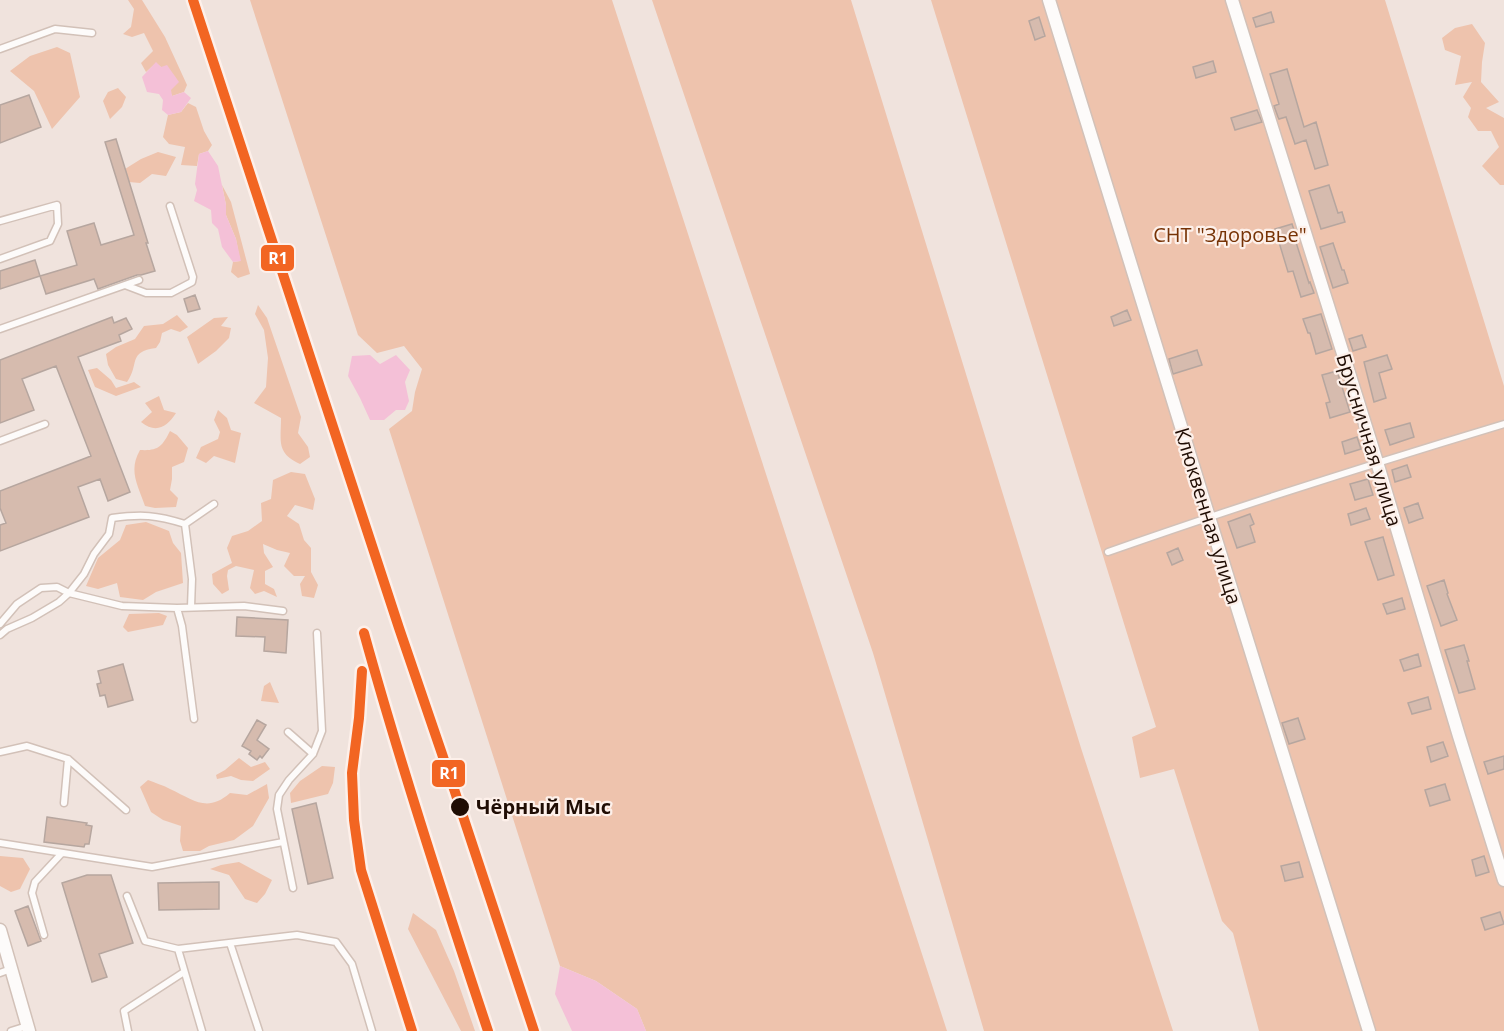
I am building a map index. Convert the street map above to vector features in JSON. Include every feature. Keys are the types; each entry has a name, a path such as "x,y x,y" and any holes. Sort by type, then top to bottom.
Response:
{"street":[{"name":"Клюквенная улица","path":"1049,0 1369,1031"},
{"name":"Брусничная улица","path":"1232,0 1377,462 1504,880"},
{"path":"0,930 6,971 28,1028"}],"lane":[{"path":"0,49 55,29 92,33"},
{"path":"0,221 57,205 58,224 50,241 0,259"},
{"path":"125,285 146,293 171,293 192,282 193,278 170,206"},
{"path":"0,329 139,280"},
{"path":"1108,552 1377,462 1504,423"},
{"path":"0,441 45,424"},
{"path":"185,524 214,504"},
{"path":"0,634 33,618 69,593 109,534 112,518 133,515 159,516 185,524"},
{"path":"185,524 192,579 191,607"},
{"path":"0,624 17,604 41,588 57,587 69,593 122,606 177,608 244,606 283,611"},
{"path":"177,608 182,626 194,720"},
{"path":"293,888 277,809 279,795 289,780 313,754 322,731 318,633"},
{"path":"288,732 313,754"},
{"path":"0,752 27,746 68,759 126,810"},
{"path":"64,803 68,759"},
{"path":"0,843 152,867 283,842"},
{"path":"44,935 32,893 35,882 62,853"},
{"path":"127,896 145,941 178,949 297,935 336,942 352,964 372,1031"},
{"path":"230,943 259,1031"},
{"path":"178,949 202,1031"},
{"path":"128,1031 124,1011 184,972"},
{"path":"11,1031 28,1028"}],"green space":[{"path":"128,0 142,0 165,37 187,85 184,92 172,96 161,67 156,63 146,72 141,63 153,51 144,33 132,37 123,34 131,27 134,9"},
{"path":"250,0 612,0 947,1031 646,1031 637,1009 596,981 560,966 389,429 412,411 422,369 404,346 377,353 358,335"},
{"path":"652,0 851,0 1081,748 1173,1031 984,1031 873,653"},
{"name":"СНТ \"Здоровье\"","path":"931,0 1385,0 1504,386 1504,1031 1259,1031 1233,933 1222,921 1174,769 1140,778 1132,737 1156,727"},
{"path":"1472,24 1485,43 1481,82 1499,102 1486,108 1504,118 1504,185 1500,185 1482,166 1499,147 1491,131 1478,131 1468,117 1471,108 1463,97 1472,82 1455,85 1461,56 1445,50 1442,38 1455,28"},
{"path":"57,47 70,53 80,97 52,129 34,91 10,71 30,56"},
{"path":"118,88 126,97 122,107 110,119 103,101 108,92"},
{"path":"188,103 196,107 204,131 212,145 208,151 199,154 197,166 181,165 185,147 169,144 163,137 168,115 181,112"},
{"path":"158,152 176,157 166,176 152,174 140,183 129,182 125,169"},
{"path":"222,185 231,202 250,274 238,278 231,272 233,262 240,261 236,239 226,215"},
{"path":"258,305 267,318 301,417 298,433 308,447 310,457 300,464 283,451 281,418 254,403 266,387 268,358 264,330 255,314"},
{"path":"177,315 188,327 180,332 171,329 162,333 156,348 141,352 138,356 127,382 116,379 108,365 106,354 135,339 144,326 163,324"},
{"path":"228,317 221,326 231,328 229,338 198,364 187,337 214,318"},
{"path":"97,368 111,380 116,388 134,382 141,387 116,396 95,387 88,370"},
{"path":"159,396 164,410 176,413 165,425 152,428 141,422 152,412 145,403"},
{"path":"218,410 227,418 231,430 241,433 235,463 214,456 206,463 196,458 201,447 218,439 220,432 214,420"},
{"path":"170,431 177,435 188,448 184,462 172,467 170,490 178,498 176,507 145,506 135,478 136,458 140,450 159,447"},
{"path":"291,472 305,474 315,499 313,510 295,505 287,516 299,524 304,540 311,548 311,572 318,585 314,598 302,596 300,584 305,576 294,576 284,566 290,553 263,544 264,553 273,567 265,571 265,584 274,589 277,597 264,591 255,594 250,588 254,570 236,566 228,570 229,590 222,594 213,584 212,574 232,563 227,548 232,536 248,531 262,521 261,503 271,499 273,480"},
{"path":"146,522 169,531 173,543 181,553 183,583 156,592 143,600 120,597 117,583 98,589 86,586 98,558 120,540 126,525"},
{"path":"159,613 167,616 163,625 128,632 123,627 129,614"},
{"path":"270,682 279,703 261,701 264,686"},
{"path":"239,758 251,767 265,762 270,769 253,781 231,776 217,779 216,775"},
{"path":"322,766 335,767 333,783 328,794 291,803 290,793 300,781"},
{"path":"148,780 200,803 214,802 230,793 247,795 267,784 269,798 253,826 234,840 209,846 200,851 183,851 180,841 181,826 163,820 151,812 140,787"},
{"path":"0,856 23,858 30,869 20,889 11,892 0,886"},
{"path":"239,862 272,880 257,903 245,899 229,875 210,869"},
{"path":"413,913 436,930 454,971 475,1031 461,1031 408,929"}],"shaded area":[{"path":"156,62 161,67 167,65 179,82 171,90 172,96 184,92 191,98 181,112 168,115 162,110 163,100 159,94 147,92 142,77"},
{"path":"208,151 218,166 226,215 236,239 241,261 233,262 222,247 218,229 212,223 211,210 194,201 197,190 195,184 199,154"},
{"path":"370,355 380,364 396,355 410,370 405,382 409,401 405,410 396,410 384,420 370,420 348,376 352,356"},
{"path":"560,966 596,981 637,1009 646,1031 572,1031 555,994"}],"building":[{"path":"1271,12 1274,22 1256,27 1253,18"},
{"path":"1039,17 1045,36 1035,40 1029,21"},
{"path":"1213,61 1216,72 1196,78 1193,67"},
{"path":"1287,69 1304,127 1316,122 1328,165 1315,169 1306,140 1295,144 1286,117 1279,119 1278,117 1274,106 1279,104 1270,74"},
{"path":"29,95 41,127 0,143 0,105"},
{"path":"1257,110 1262,122 1235,130 1231,118"},
{"path":"116,139 155,271 98,289 94,279 46,294 40,276 77,265 67,231 94,223 101,245 134,235 105,142"},
{"path":"1329,185 1338,213 1342,212 1345,222 1321,229 1309,191"},
{"path":"1292,224 1314,293 1301,297 1293,271 1288,272 1275,229"},
{"path":"1333,243 1348,283 1333,288 1320,247"},
{"path":"35,260 40,276 0,289 0,271"},
{"path":"195,295 200,309 188,312 184,299"},
{"path":"1127,310 1131,320 1114,326 1111,317"},
{"path":"1321,314 1332,349 1316,354 1303,319"},
{"path":"112,317 114,323 126,318 132,329 119,335 121,341 78,357 130,492 108,501 100,479 78,487 89,517 0,551 0,525 6,523 0,508 0,491 91,456 56,366 22,379 34,410 0,423 0,360"},
{"path":"1362,335 1366,347 1353,351 1349,339"},
{"path":"1197,350 1202,365 1173,374 1169,359"},
{"path":"1387,355 1392,369 1379,373 1386,398 1374,402 1364,362"},
{"path":"1337,371 1350,412 1330,418 1326,403 1330,402 1322,375"},
{"path":"1410,423 1414,437 1390,445 1385,430"},
{"path":"1357,437 1361,449 1345,454 1342,442"},
{"path":"1407,465 1411,477 1395,482 1392,470"},
{"path":"1368,479 1373,495 1355,500 1350,484"},
{"path":"1418,503 1423,518 1409,523 1404,508"},
{"path":"1366,508 1370,519 1351,525 1348,514"},
{"path":"1250,514 1254,524 1250,526 1255,542 1237,548 1228,522"},
{"path":"1383,537 1394,575 1378,580 1365,542"},
{"path":"1178,548 1183,560 1172,565 1167,553"},
{"path":"1444,580 1457,620 1441,626 1427,586"},
{"path":"1402,598 1405,609 1387,614 1383,604"},
{"path":"237,617 288,620 286,653 264,651 265,637 236,636"},
{"path":"1464,645 1475,689 1459,693 1445,650"},
{"path":"1418,654 1421,666 1404,671 1400,660"},
{"path":"123,664 133,700 108,707 105,695 100,696 97,684 101,683 98,671"},
{"path":"1428,697 1431,709 1412,714 1408,703"},
{"path":"1298,718 1305,739 1289,744 1282,723"},
{"path":"257,720 266,725 257,740 269,749 262,758 260,756 257,760 249,754 251,751 242,746"},
{"path":"1443,742 1448,756 1431,762 1427,747"},
{"path":"1504,756 1504,769 1488,774 1484,762"},
{"path":"1445,784 1450,800 1430,806 1425,790"},
{"path":"316,803 333,878 308,884 292,809"},
{"path":"47,817 87,823 86,825 92,826 89,844 85,844 84,847 44,842"},
{"path":"1484,856 1489,872 1476,876 1472,860"},
{"path":"1299,862 1303,877 1285,881 1281,866"},
{"path":"87,875 111,875 133,943 99,954 107,977 92,982 62,883"},
{"path":"219,882 219,909 159,910 158,883"},
{"path":"28,906 41,941 28,946 15,911"},
{"path":"1500,912 1504,924 1485,930 1481,918"}],"transit line":[{"name":"R1","path":"193,0 534,1031"},
{"name":"R1","path":"364,633 423,833 488,1031"},
{"name":"R1","path":"362,671 352,773 354,820 361,870 412,1031"}],"place":[{"name":"Чёрный Мыс","path":"460,807"}]}
